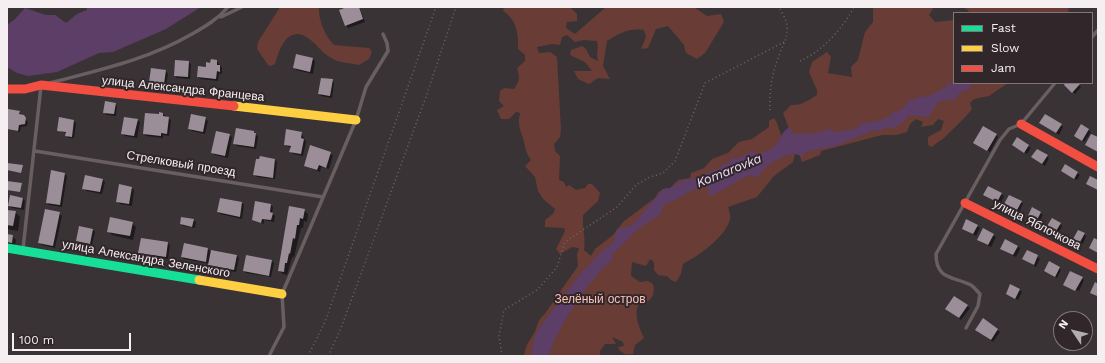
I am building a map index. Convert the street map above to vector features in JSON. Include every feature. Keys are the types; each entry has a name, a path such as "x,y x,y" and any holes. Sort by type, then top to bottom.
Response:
{"street":[{"name":"улица Александра Францева","path":"7,89 25,90 41,85 356,120"},
{"path":"1021,124 1098,167"},
{"name":"улица Яблочкова","path":"965,203 1098,269"},
{"name":"улица Александра Зеленского","path":"7,248 282,294"}],"lane":[{"path":"218,19 228,7"},
{"path":"22,250 35,151 41,85 122,64 162,49 242,7"},
{"path":"269,356 284,327 282,294 356,120 366,87 388,51 387,43 383,34"},
{"path":"966,328 978,306 980,294 972,286 950,278 941,272 936,263 936,254 1000,140 1009,128 1021,124 1054,84"},
{"name":"Стрелковый проезд","path":"35,151 323,197"}],"path":[{"path":"308,356 325,322 436,7"},
{"path":"328,356 352,299 427,94 456,7"},
{"path":"770,110 769,94 779,55 786,41 787,25 779,7"},
{"path":"800,61 810,57 839,30 854,7"},
{"path":"502,356 499,336 504,310 537,290 557,267 565,242 617,207 636,186 650,177 663,173 675,162 705,83 786,41"}],"green space":[{"path":"280,7 319,7 323,27 334,45 369,48 372,52 369,59 359,65 337,61 326,54 305,36 298,34 292,35 288,38 280,49 275,64 271,66 268,65 257,49 258,42"},
{"name":"Зелёный остров","path":"504,7 570,7 577,14 577,21 567,22 566,28 575,34 606,7 694,7 707,16 721,14 724,22 705,53 697,59 686,53 684,45 668,26 656,29 648,48 641,49 646,37 644,30 629,30 620,33 607,41 603,66 610,79 598,78 589,84 578,79 574,71 592,71 585,62 570,55 571,50 582,46 586,49 590,57 598,61 597,41 583,40 575,42 567,35 562,37 560,45 552,44 537,47 539,53 550,52 557,57 561,130 560,137 554,144 555,151 560,156 559,180 564,182 566,187 569,185 576,190 585,188 588,184 592,184 600,193 598,201 583,215 585,241 584,250 591,256 595,249 613,235 623,222 655,198 663,189 670,188 678,180 690,178 691,173 704,168 712,159 728,153 739,142 752,139 769,127 769,121 774,118 781,135 795,154 793,162 774,176 757,197 728,207 730,218 723,232 711,245 683,264 681,274 676,282 667,276 658,275 654,270 654,262 650,259 646,266 632,262 631,276 640,282 648,281 653,284 654,288 653,295 649,301 638,305 637,317 644,338 635,345 633,354 622,353 618,347 624,346 623,342 612,337 616,344 605,344 600,351 600,356 524,356 527,344 535,332 540,320 578,266 577,255 579,248 572,247 560,254 556,249 565,231 564,228 545,227 545,220 553,214 555,209 543,199 538,191 535,177 525,166 531,160 526,151 520,128 520,113 516,112 509,119 501,119 497,110 504,106 499,101 500,91 504,88 514,89 519,79 517,68 525,61 525,55 518,49 516,27 511,18 503,11"},
{"path":"873,7 934,7 929,15 935,22 953,20 953,84 1007,84 989,96 974,99 970,103 972,109 963,120 932,147 928,145 928,137 941,130 944,121 938,119 933,125 921,127 923,122 916,119 910,124 907,132 896,135 882,135 821,151 820,155 802,162 783,113 791,105 802,104 817,95 817,90 809,72 812,62 827,52 831,57 828,73 852,77 851,67 858,60 865,32 873,22"},
{"path":"963,7 1069,7 1068,12 968,12 969,11"}],"water":[{"path":"87,7 201,7 166,29 113,52 99,53 57,72 28,76 17,73 7,67 7,25 25,8 46,15 55,15 66,23 77,14 87,10"},
{"name":"Komarovka","path":"946,81 951,84 972,84 970,89 965,90 957,96 955,101 950,99 938,102 928,117 909,115 904,121 893,129 888,127 878,131 874,130 835,146 805,152 803,156 794,154 784,156 768,165 758,177 749,175 713,195 709,195 709,190 705,186 699,187 663,206 661,214 638,229 612,255 613,260 595,277 585,290 558,333 549,356 531,356 534,339 540,327 577,278 602,251 613,243 617,229 630,226 635,222 663,189 670,188 684,180 695,178 720,168 722,164 729,163 732,157 737,159 752,151 758,154 766,152 775,146 781,135 789,127 794,134 817,133 829,129 835,132 855,129 864,121 865,123 868,123 890,117 892,113 902,109 912,98 913,100 924,95 925,98 948,86"}],"building":[{"path":"347,7 359,7 363,19 345,26 339,10"},
{"path":"296,54 313,58 310,72 293,68"},
{"path":"211,59 217,60 217,65 220,65 220,72 217,71 216,79 197,77 198,66 206,67 206,62 210,63"},
{"path":"175,60 189,61 188,77 174,76"},
{"path":"151,68 166,70 164,84 149,82"},
{"path":"321,78 333,79 330,96 318,94"},
{"path":"1064,84 1080,84 1072,93"},
{"path":"105,101 116,103 114,114 103,113"},
{"path":"8,109 20,111 19,114 24,115 26,118 25,124 19,125 18,131 7,129"},
{"path":"159,112 163,113 163,116 169,117 167,134 161,133 161,136 143,134 145,113 159,114"},
{"path":"191,114 206,117 203,132 188,129"},
{"path":"1045,114 1062,124 1056,133 1039,123"},
{"path":"59,117 74,120 72,137 65,136 66,132 57,131"},
{"path":"124,117 138,119 134,136 121,134"},
{"path":"1081,124 1089,129 1082,141 1074,136"},
{"path":"983,126 997,134 987,151 973,143"},
{"path":"236,128 254,131 254,133 256,133 254,147 233,144"},
{"path":"286,129 302,132 301,138 304,139 301,154 289,152 291,146 284,145"},
{"path":"216,131 230,134 225,156 211,153"},
{"path":"1091,134 1098,137 1098,152 1085,145"},
{"path":"1017,137 1029,145 1024,153 1012,145"},
{"path":"310,145 331,152 326,168 319,165 317,170 304,166"},
{"path":"1037,149 1048,155 1042,164 1031,157"},
{"path":"260,156 275,159 273,178 253,175 256,159 259,159"},
{"path":"7,163 23,165 21,173 7,170"},
{"path":"1065,164 1078,172 1074,179 1061,171"},
{"path":"51,170 65,173 60,205 46,203"},
{"path":"85,175 103,179 100,192 82,189"},
{"path":"1090,176 1098,180 1098,190 1086,184"},
{"path":"7,181 22,183 20,192 7,190"},
{"path":"119,184 132,187 129,204 116,202"},
{"path":"988,186 1002,193 997,202 983,195"},
{"path":"10,195 23,198 21,208 8,206"},
{"path":"1009,195 1022,201 1017,210 1004,204"},
{"path":"220,198 242,202 240,217 217,212"},
{"path":"255,201 271,204 270,212 273,213 271,220 262,219 261,223 252,220"},
{"path":"289,206 305,209 303,219 300,218 299,225 297,225 295,239 293,238 290,254 289,253 287,263 285,263 284,272 278,271"},
{"path":"1032,207 1041,212 1037,220 1028,216"},
{"path":"45,209 60,212 53,246 38,243"},
{"path":"7,210 16,211 13,226 7,225"},
{"path":"110,217 133,222 130,236 107,232"},
{"path":"181,217 194,219 192,227 180,224"},
{"path":"1052,218 1061,223 1056,231 1047,226"},
{"path":"966,219 978,225 973,234 962,229"},
{"path":"79,226 93,229 90,244 76,241"},
{"path":"983,228 994,234 988,245 977,240"},
{"path":"1078,230 1085,233 1080,242 1073,239"},
{"path":"7,234 13,235 12,243 7,242"},
{"path":"141,238 168,242 166,257 138,253"},
{"path":"1094,238 1098,240 1098,253 1089,248"},
{"path":"1005,239 1018,246 1013,255 1000,249"},
{"path":"184,243 208,248 206,262 181,257"},
{"path":"211,250 237,255 234,270 208,265"},
{"path":"1027,250 1038,255 1034,265 1022,259"},
{"path":"246,255 272,260 269,276 243,271"},
{"path":"1049,261 1060,267 1055,277 1044,271"},
{"path":"1070,271 1083,277 1075,291 1063,285"},
{"path":"1095,282 1098,284 1097,296 1090,293"},
{"path":"1010,284 1020,289 1015,299 1006,294"},
{"path":"954,296 968,305 959,318 945,309"},
{"path":"983,318 998,329 991,340 975,330"}],"traffic: fast":[{"path":"7,248 199,280"}],"traffic: slow":[{"path":"234,106 356,120"},
{"path":"199,280 282,294"}],"traffic: jam":[{"path":"7,89 25,89 41,85 234,106"},
{"path":"1021,124 1098,167"},
{"path":"965,203 1098,269"}]}
